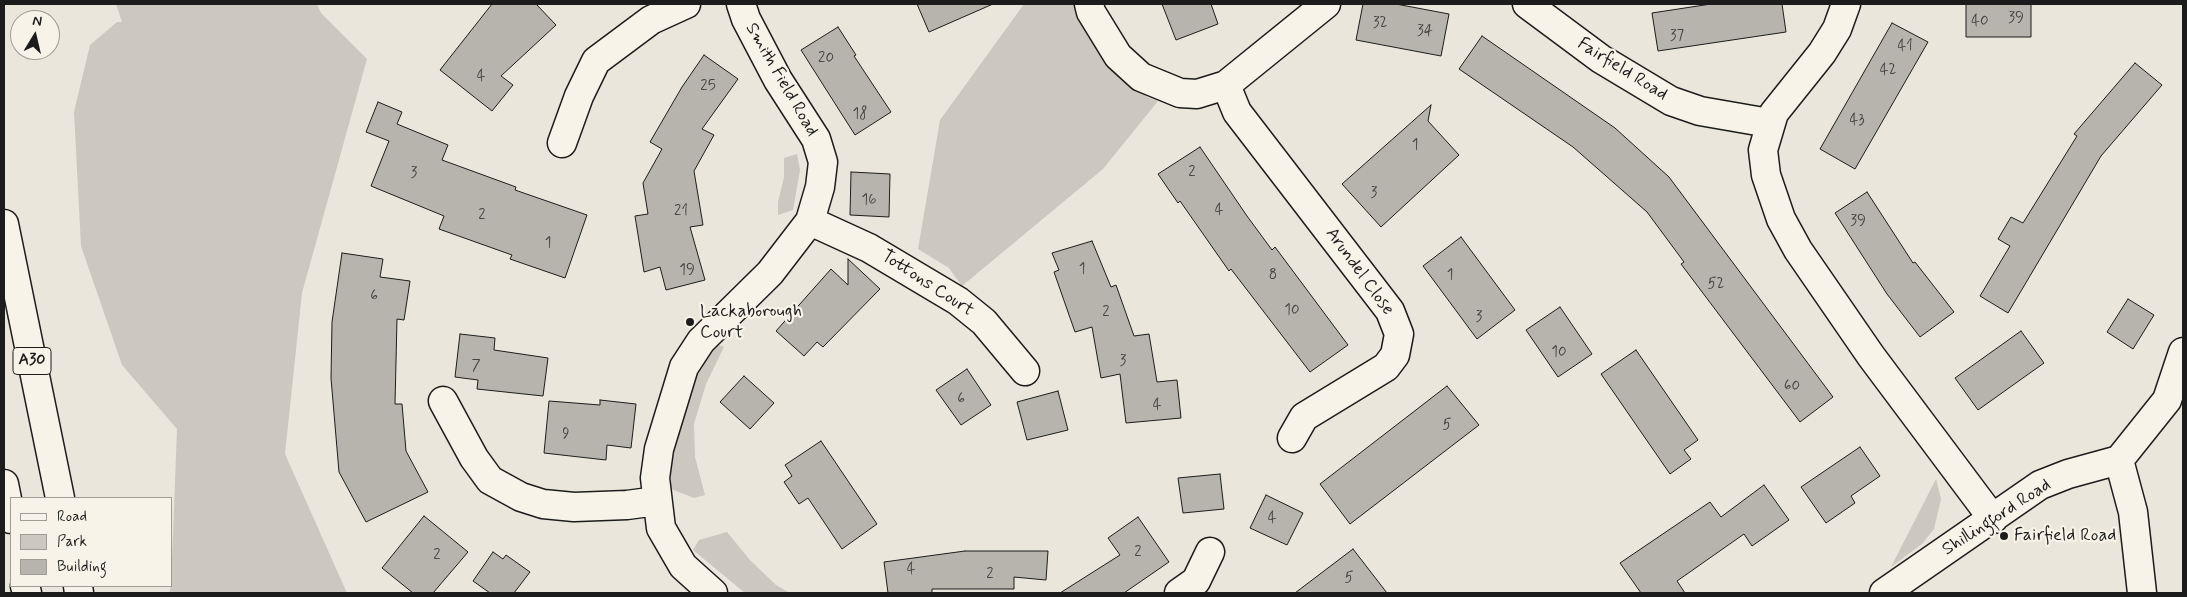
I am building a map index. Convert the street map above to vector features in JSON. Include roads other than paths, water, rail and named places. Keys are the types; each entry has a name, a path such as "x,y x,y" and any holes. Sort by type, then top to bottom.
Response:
{"main road":[{"path":"562,143 579,96 596,61 651,20 686,4"},
{"name":"Smith Field Road","path":"713,593 683,566 661,528 655,478 659,449 684,366 701,341 770,273 810,221 820,187 823,162 816,139 778,80 746,19 741,4"},
{"path":"1089,4 1091,12 1118,56 1142,77 1180,93 1197,94 1226,85 1326,4"},
{"name":"Fairfield Road","path":"1527,4 1601,59 1671,101 1700,111 1770,123"},
{"path":"1846,4 1837,29 1822,53 1786,96 1770,123 1764,150 1766,175 1781,219 1798,250 1871,356 1993,519"},
{"name":"Arundel Close","path":"1226,85 1237,112 1384,303 1399,334 1395,355 1386,367 1304,416 1292,438"},
{"name":"Tottons Court","path":"810,221 869,248 958,301 984,322 1025,371"},
{"name":"A30","path":"4,224 60,497"},
{"path":"2142,593 2133,512 2119,460 2175,403 2183,352"},
{"path":"442,401 474,458 490,480 521,497 543,504 574,507 627,505 658,501"},
{"name":"Shillingford Road","path":"1884,593 2040,485 2068,474 2119,460"},
{"path":"4,484 10,514"},
{"path":"1179,593 1196,581 1210,552"}],"place":[{"name":"Lackaborough Court","path":"690,322"},
{"name":"Fairfield Road","path":"2004,536"}]}
